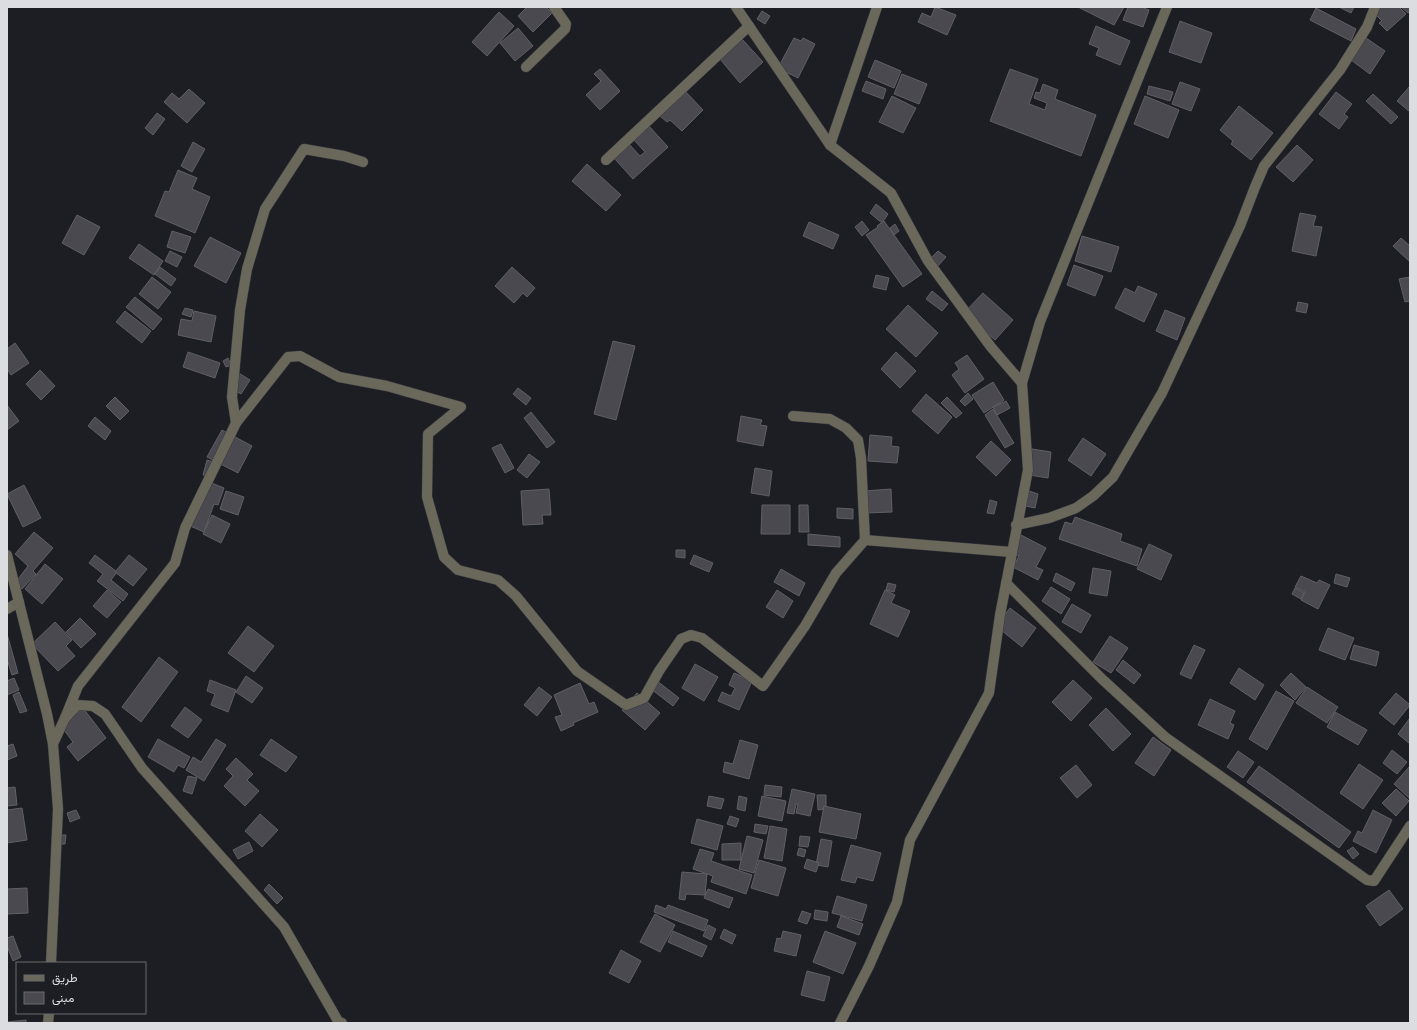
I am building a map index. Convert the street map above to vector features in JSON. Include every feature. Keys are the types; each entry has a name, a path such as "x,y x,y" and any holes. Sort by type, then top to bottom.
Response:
{"street":[{"path":"526,67 565,29 566,24 554,7"},
{"path":"736,7 830,145 891,193 928,261 991,347 1022,383"},
{"path":"830,145 876,7"},
{"path":"840,1023 869,966 897,902 910,840 989,693 1016,525 1028,470 1022,383 1040,322 1167,7"},
{"path":"1016,525 1049,518 1076,508 1093,496 1113,476 1162,393 1240,226 1264,166 1340,70 1367,26 1375,7"},
{"path":"606,160 749,26"},
{"path":"236,423 232,397 240,310 247,269 265,209 304,149 344,156 363,162"},
{"path":"53,744 78,686 175,563 186,528 236,423 288,357 300,356 339,377 387,386 461,407 428,434 427,496 444,557 458,570 498,580 516,596 577,671 626,705 644,698 659,671 681,638 691,635 702,638 763,686 805,626 836,572 865,540 861,458 858,440 846,428 830,419 793,416"},
{"path":"865,540 1012,552"},
{"path":"7,555 47,714 53,744 58,810 50,962"},
{"path":"1006,583 1102,680 1165,737 1368,880 1374,881 1410,826"},
{"path":"7,609 19,602"},
{"path":"65,718 77,705 94,706 105,714 142,768 284,927 338,1021 342,1023"}],"building":[{"path":"527,7 546,7 552,13 533,32 518,16"},
{"path":"935,7 956,15 947,35 918,22 922,13 931,17"},
{"path":"1078,7 1124,7 1114,25"},
{"path":"1128,7 1141,7 1149,10 1143,27 1123,20"},
{"path":"1339,7 1354,7 1351,13"},
{"path":"1378,7 1399,7 1406,14 1387,31 1379,23 1382,21 1373,12"},
{"path":"1401,7 1410,7 1410,11 1408,13"},
{"path":"1316,8 1356,29 1351,41 1310,20"},
{"path":"762,11 770,16 765,24 757,19"},
{"path":"499,12 514,26 487,56 472,42"},
{"path":"1180,21 1212,33 1201,63 1169,52"},
{"path":"1096,26 1130,41 1120,65 1096,55 1099,48 1089,44"},
{"path":"518,28 533,46 515,61 500,43"},
{"path":"794,38 801,41 803,38 815,44 798,78 778,68"},
{"path":"1366,38 1385,51 1370,74 1351,60"},
{"path":"742,39 763,62 740,83 720,59"},
{"path":"875,60 901,71 894,88 868,77"},
{"path":"600,69 620,91 600,110 586,95 601,81 594,74"},
{"path":"1010,69 1038,79 1029,104 1045,110 1047,103 1034,98 1036,92 1040,93 1043,84 1058,90 1055,99 1096,115 1081,156 990,121"},
{"path":"902,74 927,84 919,104 894,94"},
{"path":"866,81 886,89 883,99 862,91"},
{"path":"1180,82 1200,89 1191,111 1172,104"},
{"path":"1149,86 1173,92 1170,101 1147,94"},
{"path":"1410,86 1410,112 1397,101"},
{"path":"189,89 205,103 187,123 164,102 172,93 179,99"},
{"path":"684,90 703,110 682,131 670,120 667,122 660,116"},
{"path":"1336,92 1352,104 1344,114 1348,117 1339,129 1319,114"},
{"path":"1373,94 1398,117 1391,124 1366,101"},
{"path":"892,96 916,108 903,133 879,122"},
{"path":"1145,96 1179,110 1168,138 1134,124"},
{"path":"1239,106 1273,133 1251,160 1231,144 1233,141 1220,130"},
{"path":"157,113 165,119 153,135 145,128"},
{"path":"649,126 668,147 633,179 614,158 629,144 640,156 645,152 634,140"},
{"path":"193,142 205,149 192,172 181,166"},
{"path":"1297,145 1313,160 1293,182 1276,167"},
{"path":"587,164 621,195 606,211 572,181"},
{"path":"178,170 197,178 192,189 210,197 195,233 155,216 165,191 169,192"},
{"path":"876,204 888,214 882,223 870,213"},
{"path":"1300,213 1316,216 1313,226 1322,227 1316,256 1292,251"},
{"path":"77,215 100,227 84,255 62,243"},
{"path":"862,221 869,230 862,236 855,227"},
{"path":"884,221 922,274 903,287 866,235"},
{"path":"809,222 839,235 833,249 803,236"},
{"path":"895,224 899,231 894,235 890,228"},
{"path":"172,231 191,237 185,253 167,247"},
{"path":"1082,236 1119,247 1111,272 1075,261"},
{"path":"210,237 241,253 226,283 194,266"},
{"path":"1401,238 1410,246 1410,262 1393,246"},
{"path":"139,244 163,261 154,275 129,258"},
{"path":"170,251 182,257 177,267 165,261"},
{"path":"938,251 946,257 937,267 929,260"},
{"path":"1074,265 1103,276 1095,296 1067,285"},
{"path":"160,267 176,279 171,286 155,274"},
{"path":"512,267 535,288 527,297 523,293 514,303 495,286"},
{"path":"876,275 889,278 886,290 873,287"},
{"path":"152,277 171,292 158,309 139,294"},
{"path":"1410,277 1410,301 1405,302 1399,279"},
{"path":"1138,286 1157,294 1144,322 1115,308 1125,288 1135,293"},
{"path":"932,291 948,304 942,311 926,299"},
{"path":"983,293 1013,320 995,340 964,313"},
{"path":"135,297 162,319 153,330 126,307"},
{"path":"1298,302 1308,304 1306,313 1296,311"},
{"path":"908,305 938,333 916,357 886,329"},
{"path":"185,308 193,310 191,317 182,314"},
{"path":"1165,310 1185,318 1177,340 1156,331"},
{"path":"125,311 151,331 142,343 116,322"},
{"path":"194,311 216,316 211,342 178,335 181,319 192,321"},
{"path":"613,341 635,346 616,420 594,414"},
{"path":"15,343 29,363 11,375 7,369 7,349"},
{"path":"188,352 220,363 215,378 183,367"},
{"path":"896,352 916,371 900,388 881,369"},
{"path":"967,355 984,379 965,393 952,375 959,369 955,363"},
{"path":"228,358 231,365 226,367 223,361"},
{"path":"40,370 55,386 41,400 26,384"},
{"path":"237,372 250,380 241,394 228,386"},
{"path":"993,382 1004,400 984,413 972,395"},
{"path":"518,388 531,398 526,405 513,394"},
{"path":"968,393 973,399 965,406 960,401"},
{"path":"926,394 952,417 938,434 912,411"},
{"path":"115,397 129,411 120,420 106,406"},
{"path":"947,397 962,413 956,418 941,403"},
{"path":"1006,401 1010,408 997,415 993,407"},
{"path":"7,405 19,421 7,430"},
{"path":"993,409 1014,443 1005,448 985,415"},
{"path":"531,412 555,442 547,448 524,418"},
{"path":"741,416 762,420 760,425 767,426 763,446 737,441"},
{"path":"95,417 111,431 105,440 88,426"},
{"path":"222,430 252,446 238,473 207,457"},
{"path":"870,435 892,437 891,446 899,447 897,463 868,461"},
{"path":"1083,438 1106,454 1091,476 1068,460"},
{"path":"991,441 1011,460 996,476 976,457"},
{"path":"501,444 514,468 505,473 492,448"},
{"path":"1032,449 1051,452 1048,478 1029,475"},
{"path":"529,454 540,462 527,478 517,470"},
{"path":"207,460 217,463 214,478 203,475"},
{"path":"755,468 772,471 769,496 751,493"},
{"path":"204,480 224,488 218,505 214,504 204,532 188,525"},
{"path":"24,485 41,518 23,527 7,494"},
{"path":"549,489 551,515 542,515 543,524 523,525 521,491"},
{"path":"891,489 892,512 866,513 865,491"},
{"path":"226,491 244,497 238,515 220,509"},
{"path":"1029,491 1038,494 1035,508 1026,506"},
{"path":"990,500 997,502 994,514 987,513"},
{"path":"762,505 790,505 790,534 761,534"},
{"path":"799,505 808,505 809,532 799,532"},
{"path":"837,508 853,509 853,519 837,518"},
{"path":"212,515 230,524 221,543 203,534"},
{"path":"1075,517 1122,534 1120,541 1142,549 1137,566 1059,539 1065,522 1072,524"},
{"path":"34,532 53,548 33,571 36,574 22,589 15,583 28,566 15,554"},
{"path":"808,534 840,537 840,547 808,545"},
{"path":"1021,535 1046,548 1036,567 1043,570 1038,580 1013,567 1019,556 1012,553"},
{"path":"1149,544 1172,555 1161,580 1137,569"},
{"path":"676,550 685,550 685,558 676,557"},
{"path":"95,555 117,572 111,580 128,594 123,601 97,581 103,574 89,563"},
{"path":"129,555 147,569 133,586 115,572"},
{"path":"694,555 713,563 709,572 690,564"},
{"path":"45,564 63,579 42,604 25,589"},
{"path":"1093,568 1111,571 1107,596 1089,593"},
{"path":"781,569 805,583 799,596 774,582"},
{"path":"1056,573 1075,583 1071,591 1053,581"},
{"path":"1336,574 1350,578 1347,587 1334,583"},
{"path":"1301,576 1317,583 1319,580 1330,585 1318,609 1301,600 1305,592 1295,587"},
{"path":"888,583 896,585 894,592 886,590"},
{"path":"1051,587 1070,599 1061,614 1042,601"},
{"path":"1295,588 1304,593 1301,599 1292,594"},
{"path":"107,590 121,602 107,618 93,606"},
{"path":"777,590 793,601 783,618 766,607"},
{"path":"885,590 895,595 891,603 910,611 898,637 870,624"},
{"path":"1072,604 1091,615 1081,633 1062,622"},
{"path":"1010,608 1036,628 1022,647 996,626"},
{"path":"80,618 96,634 81,648 66,632"},
{"path":"55,622 72,640 66,646 75,656 58,671 32,644"},
{"path":"248,626 274,646 254,672 228,653"},
{"path":"1328,628 1354,638 1345,660 1319,650"},
{"path":"7,634 18,673 12,675 7,659"},
{"path":"1110,636 1128,648 1111,673 1093,662"},
{"path":"1194,645 1205,650 1191,679 1180,674"},
{"path":"1354,645 1379,652 1376,666 1350,659"},
{"path":"159,657 178,672 141,722 122,707"},
{"path":"1123,660 1141,675 1134,684 1116,670"},
{"path":"695,664 718,677 704,701 682,688"},
{"path":"1239,668 1264,685 1255,700 1230,683"},
{"path":"734,673 752,681 739,710 718,701 722,692 731,696 735,688 729,685"},
{"path":"1291,673 1306,687 1295,700 1280,685"},
{"path":"246,676 263,688 252,703 236,692"},
{"path":"652,677 679,698 673,706 646,685"},
{"path":"14,678 19,690 7,695 7,681"},
{"path":"210,680 236,690 228,712 211,705 215,694 207,691"},
{"path":"1073,680 1092,698 1071,721 1052,702"},
{"path":"580,683 589,704 594,702 598,712 573,723 574,725 561,731 555,717 562,715 554,695"},
{"path":"539,687 552,697 537,716 524,705"},
{"path":"1307,687 1338,707 1327,723 1296,703"},
{"path":"1276,691 1294,701 1267,750 1249,739"},
{"path":"19,692 27,711 20,713 13,695"},
{"path":"637,693 660,713 645,730 622,710"},
{"path":"1396,693 1410,705 1394,725 1379,713"},
{"path":"1210,699 1235,711 1230,723 1234,725 1228,739 1198,725"},
{"path":"185,707 202,720 188,738 171,726"},
{"path":"83,708 106,738 78,761 67,747 73,742 61,726"},
{"path":"1106,708 1131,734 1113,751 1089,725"},
{"path":"1335,712 1367,730 1358,745 1327,727"},
{"path":"1410,718 1410,744 1398,734"},
{"path":"1153,737 1171,750 1154,776 1135,763"},
{"path":"158,739 190,757 184,768 178,765 174,772 148,757"},
{"path":"216,739 226,745 204,781 186,770 193,757 201,762"},
{"path":"271,739 297,757 286,772 260,755"},
{"path":"740,740 758,745 749,779 723,772 725,762 733,764"},
{"path":"13,744 17,756 7,760 7,746"},
{"path":"1392,750 1407,762 1397,774 1383,763"},
{"path":"1238,751 1254,762 1243,778 1227,767"},
{"path":"236,758 253,774 247,780 259,791 245,806 224,786 233,776 226,769"},
{"path":"1359,764 1383,780 1363,809 1340,793"},
{"path":"1076,765 1092,785 1077,798 1060,778"},
{"path":"1259,766 1351,832 1339,848 1247,782"},
{"path":"1410,766 1410,797 1409,798 1394,784"},
{"path":"188,776 197,778 192,794 183,791"},
{"path":"765,785 782,787 781,797 764,795"},
{"path":"15,787 17,805 7,806 7,788"},
{"path":"792,789 815,794 810,816 796,813 798,804 796,804 794,814 787,813"},
{"path":"1396,789 1409,801 1396,816 1382,803"},
{"path":"817,795 826,795 826,809 818,810"},
{"path":"709,796 724,799 721,809 707,806"},
{"path":"739,796 747,798 745,811 737,809"},
{"path":"762,796 786,801 782,821 758,816"},
{"path":"824,806 861,814 856,839 819,832"},
{"path":"22,808 27,840 7,843 7,810"},
{"path":"76,810 80,818 70,822 67,813"},
{"path":"1373,810 1392,820 1376,853 1353,841 1358,831 1362,833"},
{"path":"260,814 278,830 262,847 245,831"},
{"path":"730,816 739,819 736,827 727,824"},
{"path":"697,819 723,826 717,850 691,843"},
{"path":"755,824 768,826 766,834 754,832"},
{"path":"770,826 787,829 782,861 764,858"},
{"path":"58,835 66,835 65,844 58,844"},
{"path":"747,836 763,840 754,873 739,869"},
{"path":"800,836 810,837 808,847 799,846"},
{"path":"821,839 832,841 828,867 816,865"},
{"path":"249,842 253,851 238,859 233,850"},
{"path":"741,843 741,860 722,860 722,844"},
{"path":"851,845 881,853 873,881 857,877 855,883 841,880"},
{"path":"1353,847 1359,854 1353,859 1347,851"},
{"path":"799,848 806,850 804,857 797,855"},
{"path":"700,849 714,853 711,861 752,875 746,894 711,882 713,876 693,869"},
{"path":"807,859 819,863 816,872 804,868"},
{"path":"759,860 786,868 778,896 751,888"},
{"path":"682,872 707,874 705,895 686,894 685,900 679,899"},
{"path":"269,884 283,898 277,904 264,890"},
{"path":"27,888 28,913 7,914 7,889"},
{"path":"708,889 733,898 729,908 704,898"},
{"path":"1389,890 1403,909 1380,926 1366,906"},
{"path":"837,896 867,905 862,921 832,913"},
{"path":"656,905 666,909 668,905 708,920 704,931 654,912"},
{"path":"815,910 828,912 827,921 814,919"},
{"path":"802,911 811,914 807,924 798,921"},
{"path":"655,914 675,925 660,952 640,942"},
{"path":"841,916 863,924 859,935 837,927"},
{"path":"708,925 716,929 711,940 703,936"},
{"path":"724,929 736,935 732,944 720,938"},
{"path":"673,931 707,946 702,957 668,942"},
{"path":"783,931 801,935 796,956 774,951 777,938 781,939"},
{"path":"825,931 856,943 843,974 813,962"},
{"path":"13,936 21,957 13,961 7,946 7,938"},
{"path":"621,950 641,961 629,983 609,973"},
{"path":"807,971 830,977 824,1001 801,995"},
{"path":"26,1020 26,1023 7,1023 7,1022"}]}
